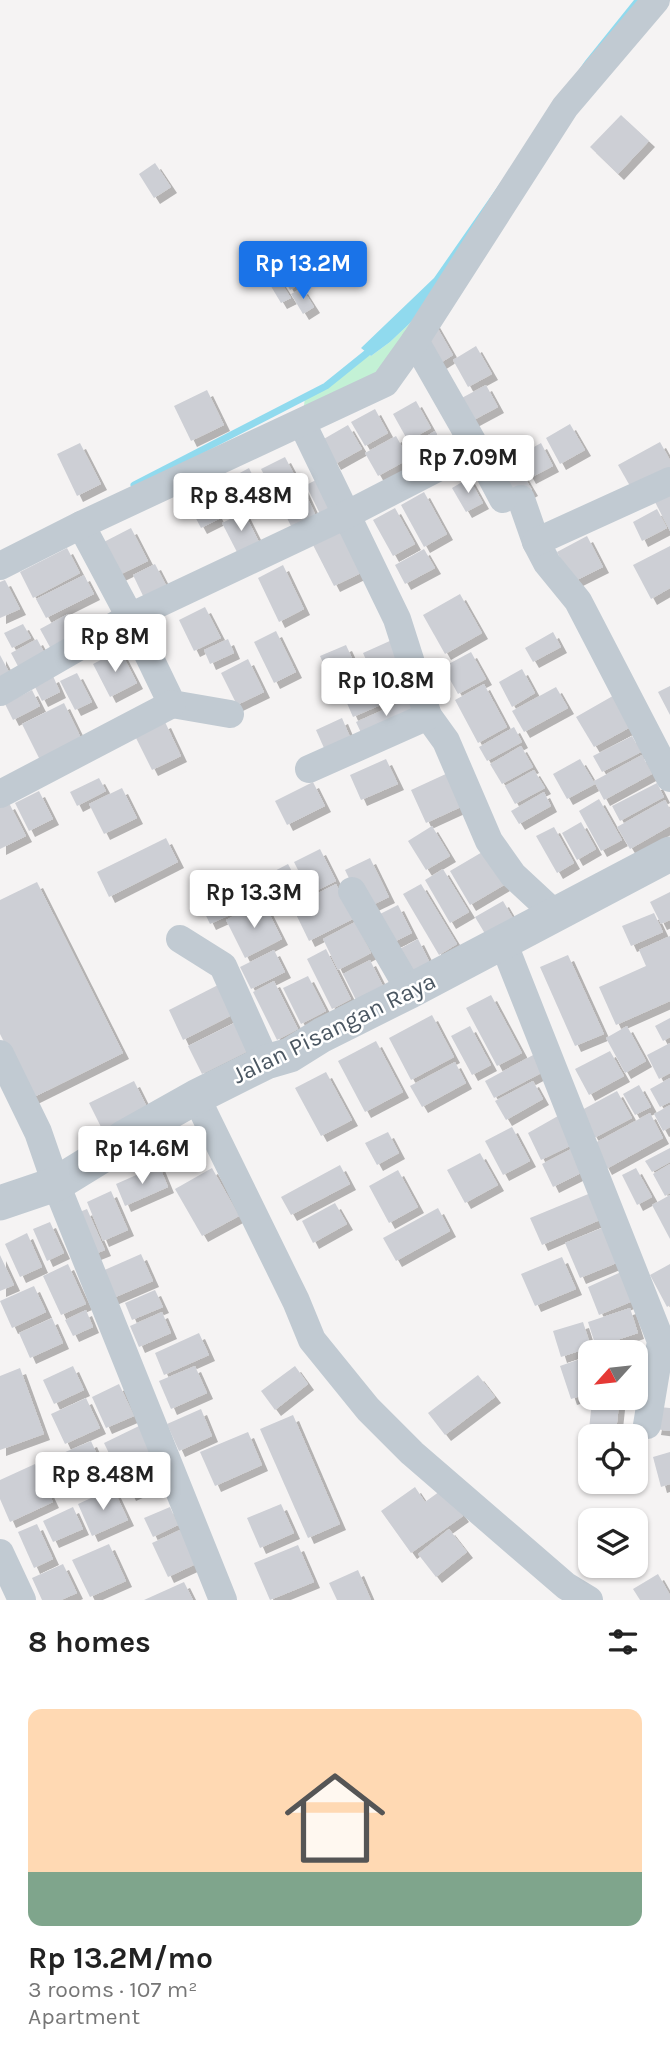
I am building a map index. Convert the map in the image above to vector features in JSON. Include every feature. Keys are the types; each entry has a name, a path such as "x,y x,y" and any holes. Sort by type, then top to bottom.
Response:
{"street":[{"path":"0,566 81,525 385,383 415,341 565,107 656,0"},
{"path":"415,341 476,448 512,499 547,563 578,601 670,778"},
{"path":"302,423 397,620 428,716 446,741 489,841 513,875 555,914"},
{"path":"0,692 130,617 348,514 476,448"},
{"path":"536,542 670,481"},
{"path":"81,525 172,704"},
{"path":"0,794 172,704 230,714"},
{"path":"309,769 428,716"},
{"name":"Jalan Pisangan Raya","path":"0,1203 56,1184 108,1153 123,1138 197,1097 265,1062 290,1055 322,1035 670,853"},
{"path":"352,891 410,991"},
{"path":"180,939 223,966 265,1062"},
{"path":"503,942 661,1341 647,1424"},
{"path":"0,1054 38,1132 56,1184 223,1600"},
{"path":"197,1097 296,1301 312,1340 368,1409 412,1452 566,1586 589,1600"},
{"path":"0,1553 22,1600"}],"green space":[{"path":"427,307 385,383 302,423 305,397 326,386 367,353 371,356 390,342"}],"water":[{"path":"634,0 656,0 427,307 371,356 361,348 434,278 585,61"}],"building":[{"path":"621,115 649,141 618,174 590,147"},
{"path":"155,163 171,187 154,198 139,174"},
{"path":"284,242 295,262 280,271 269,251"},
{"path":"296,267 305,281 290,290 282,275"},
{"path":"278,278 291,298 281,303 269,283"},
{"path":"302,288 314,307 303,314 291,294"},
{"path":"433,320 453,355 434,367 420,341"},
{"path":"476,346 492,374 468,387 453,360"},
{"path":"486,385 498,407 470,422 458,400"},
{"path":"207,390 224,425 191,441 174,406"},
{"path":"416,401 431,428 408,441 393,414"},
{"path":"375,409 388,433 365,446 351,422"},
{"path":"570,424 585,450 560,464 546,438"},
{"path":"348,425 362,449 335,464 322,440"},
{"path":"435,431 449,456 422,471 408,447"},
{"path":"396,436 409,459 378,476 365,453"},
{"path":"505,437 516,456 495,468 484,448"},
{"path":"660,442 670,460 670,474 634,493 618,465"},
{"path":"80,443 101,484 77,496 57,454"},
{"path":"541,443 553,466 530,478 518,456"},
{"path":"285,457 297,480 273,492 261,469"},
{"path":"518,466 532,490 508,503 495,479"},
{"path":"249,468 264,499 251,505 236,475"},
{"path":"322,477 338,510 322,518 306,485"},
{"path":"199,478 219,519 201,528 180,488"},
{"path":"469,478 483,503 466,512 452,488"},
{"path":"302,486 316,516 292,528 277,498"},
{"path":"424,492 447,534 424,547 401,505"},
{"path":"670,494 670,531 655,502"},
{"path":"395,508 415,544 393,556 373,520"},
{"path":"657,509 667,528 642,541 633,522"},
{"path":"244,512 260,544 238,554 222,523"},
{"path":"131,528 148,561 117,576 100,544"},
{"path":"344,530 365,571 334,586 313,545"},
{"path":"587,536 603,567 573,582 557,552"},
{"path":"670,546 670,588 651,599 633,565"},
{"path":"67,548 80,573 33,598 20,572"},
{"path":"424,549 435,568 405,584 395,565"},
{"path":"155,564 169,591 146,602 133,575"},
{"path":"283,565 304,609 279,622 258,578"},
{"path":"84,575 94,594 46,618 36,599"},
{"path":"5,580 20,609 0,618 0,582"},
{"path":"460,594 482,633 445,654 423,615"},
{"path":"205,607 221,638 194,651 179,620"},
{"path":"68,614 79,635 51,649 40,629"},
{"path":"23,624 31,638 12,648 4,633"},
{"path":"276,631 296,672 274,683 254,642"},
{"path":"553,632 561,647 533,662 525,648"},
{"path":"37,639 46,656 20,670 11,653"},
{"path":"228,639 234,653 210,664 204,650"},
{"path":"392,640 413,691 353,717 343,694 375,680 363,653"},
{"path":"346,645 362,680 336,692 320,656"},
{"path":"120,650 137,683 110,697 93,664"},
{"path":"471,652 486,679 458,694 443,667"},
{"path":"0,655 10,674 0,679"},
{"path":"248,659 264,692 237,705 221,673"},
{"path":"522,669 535,693 512,707 499,682"},
{"path":"77,673 92,702 75,710 60,681"},
{"path":"53,676 60,692 42,701 34,685"},
{"path":"484,684 507,727 478,743 455,700"},
{"path":"670,686 670,715 658,692"},
{"path":"556,687 568,708 524,732 512,711"},
{"path":"32,690 40,706 13,720 5,704"},
{"path":"618,693 636,724 594,747 576,717"},
{"path":"410,698 416,713 363,737 356,722"},
{"path":"64,703 82,740 40,760 22,724"},
{"path":"342,718 350,737 324,748 316,730"},
{"path":"165,722 181,756 152,770 135,736"},
{"path":"514,727 522,742 487,761 479,747"},
{"path":"632,736 641,752 602,772 593,756"},
{"path":"521,746 533,767 502,784 490,764"},
{"path":"642,755 652,774 604,800 594,781"},
{"path":"386,759 398,784 361,800 350,775"},
{"path":"580,759 595,784 567,799 553,774"},
{"path":"534,770 545,788 515,804 505,786"},
{"path":"448,773 463,806 426,823 411,790"},
{"path":"99,778 106,791 77,806 70,792"},
{"path":"313,782 325,806 287,825 275,801"},
{"path":"657,783 664,797 620,821 612,806"},
{"path":"122,788 137,818 104,834 89,804"},
{"path":"39,791 53,819 29,831 15,803"},
{"path":"544,792 551,806 519,824 511,811"},
{"path":"599,799 622,840 601,851 579,811"},
{"path":"665,800 670,809 670,826 630,849 617,827"},
{"path":"9,803 26,836 0,849 0,808"},
{"path":"581,822 596,849 577,860 562,833"},
{"path":"432,826 450,856 426,870 408,841"},
{"path":"554,827 574,863 557,873 536,836"},
{"path":"166,838 178,862 109,897 97,872"},
{"path":"320,849 336,881 310,894 294,862"},
{"path":"484,851 504,885 470,905 450,871"},
{"path":"370,858 389,897 364,909 345,870"},
{"path":"288,864 304,894 282,905 267,875"},
{"path":"443,869 469,912 450,923 425,880"},
{"path":"37,882 123,1053 32,1098 0,1034 0,900"},
{"path":"336,884 353,919 309,941 292,906"},
{"path":"421,884 457,944 439,955 403,894"},
{"path":"219,889 232,914 210,924 198,899"},
{"path":"670,892 670,920 661,924 650,902"},
{"path":"263,901 282,939 245,958 226,920"},
{"path":"503,901 517,925 490,942 475,917"},
{"path":"398,905 412,933 388,945 374,917"},
{"path":"654,913 663,932 631,946 622,926"},
{"path":"355,922 371,953 338,970 323,939"},
{"path":"670,936 670,1001 616,1025 599,987 646,966 639,950"},
{"path":"418,939 431,965 406,977 394,952"},
{"path":"326,949 351,999 332,1009 307,959"},
{"path":"274,950 285,972 251,989 240,967"},
{"path":"568,955 604,1034 575,1046 540,967"},
{"path":"370,960 385,990 358,1004 343,974"},
{"path":"308,976 326,1011 301,1024 283,988"},
{"path":"274,981 298,1029 277,1040 253,992"},
{"path":"220,984 234,1014 183,1040 169,1010"},
{"path":"491,995 522,1053 497,1066 466,1008"},
{"path":"432,1015 454,1057 411,1080 389,1038"},
{"path":"670,1018 670,1037 663,1041 655,1026"},
{"path":"240,1020 254,1048 202,1074 188,1046"},
{"path":"470,1026 491,1065 472,1075 451,1036"},
{"path":"627,1026 646,1061 625,1073 606,1038"},
{"path":"376,1041 403,1092 365,1112 338,1061"},
{"path":"670,1043 670,1073 659,1079 647,1055"},
{"path":"610,1051 624,1076 589,1095 575,1069"},
{"path":"535,1054 545,1071 494,1098 485,1081"},
{"path":"455,1062 466,1083 422,1107 410,1086"},
{"path":"326,1072 352,1120 321,1136 295,1088"},
{"path":"670,1078 670,1102 660,1107 650,1089"},
{"path":"134,1081 149,1111 104,1133 89,1103"},
{"path":"533,1081 543,1099 506,1120 495,1101"},
{"path":"639,1085 651,1107 635,1115 623,1094"},
{"path":"617,1091 632,1118 594,1138 580,1111"},
{"path":"670,1105 670,1127 663,1131 654,1114"},
{"path":"565,1112 578,1142 541,1160 528,1133"},
{"path":"650,1113 663,1138 606,1169 593,1144"},
{"path":"512,1127 530,1161 503,1175 485,1141"},
{"path":"388,1132 399,1153 377,1165 365,1143"},
{"path":"579,1145 589,1169 553,1187 542,1164"},
{"path":"670,1148 670,1162 652,1172 645,1161"},
{"path":"480,1153 498,1185 465,1203 447,1170"},
{"path":"670,1164 670,1193 665,1196 653,1174"},
{"path":"159,1165 168,1187 125,1206 116,1184"},
{"path":"340,1165 350,1184 291,1215 281,1197"},
{"path":"212,1168 239,1216 202,1236 175,1189"},
{"path":"636,1168 652,1197 637,1205 622,1175"},
{"path":"398,1170 418,1207 389,1223 369,1186"},
{"path":"598,1190 609,1216 542,1245 530,1218"},
{"path":"111,1191 128,1230 103,1241 87,1202"},
{"path":"670,1195 670,1239 652,1205"},
{"path":"335,1203 347,1224 313,1243 302,1221"},
{"path":"438,1208 450,1231 396,1261 383,1238"},
{"path":"87,1209 105,1250 90,1256 72,1215"},
{"path":"50,1222 64,1253 47,1261 33,1229"},
{"path":"604,1227 619,1262 580,1278 565,1243"},
{"path":"27,1233 42,1267 20,1277 5,1244"},
{"path":"141,1254 153,1281 111,1299 100,1272"},
{"path":"0,1255 14,1285 0,1291"},
{"path":"562,1257 576,1289 535,1306 521,1274"},
{"path":"68,1264 86,1304 61,1315 43,1276"},
{"path":"670,1264 670,1305 667,1307 650,1275"},
{"path":"621,1272 633,1301 599,1315 588,1287"},
{"path":"34,1286 46,1312 12,1328 0,1301"},
{"path":"155,1290 163,1307 132,1320 125,1303"},
{"path":"630,1308 638,1333 617,1340 594,1340 588,1322"},
{"path":"86,1310 93,1327 73,1336 65,1320"},
{"path":"162,1312 171,1333 139,1347 130,1326"},
{"path":"52,1318 63,1343 30,1358 19,1333"},
{"path":"583,1322 589,1340 578,1340 578,1351 561,1357 553,1331"},
{"path":"199,1333 209,1355 164,1375 155,1353"},
{"path":"578,1360 578,1397 571,1399 560,1366"},
{"path":"73,1366 84,1390 54,1404 43,1380"},
{"path":"195,1366 207,1393 171,1409 159,1381"},
{"path":"295,1366 308,1384 275,1410 261,1391"},
{"path":"20,1368 44,1434 0,1450 0,1376"},
{"path":"478,1375 495,1397 445,1435 428,1413"},
{"path":"119,1384 134,1416 106,1428 92,1397"},
{"path":"86,1398 100,1428 65,1444 51,1414"},
{"path":"659,1407 670,1408 670,1431 655,1429"},
{"path":"201,1409 212,1436 179,1451 167,1424"},
{"path":"591,1410 618,1410 617,1424 590,1424"},
{"path":"293,1415 340,1524 308,1538 260,1429"},
{"path":"139,1426 152,1454 117,1470 104,1443"},
{"path":"248,1432 262,1465 215,1486 200,1452"},
{"path":"91,1441 107,1477 73,1492 56,1456"},
{"path":"670,1452 670,1484 661,1487 653,1457"},
{"path":"152,1460 161,1481 130,1495 121,1475"},
{"path":"35,1464 53,1502 10,1522 0,1499 0,1480"},
{"path":"415,1487 425,1502 443,1489 463,1516 411,1553 381,1511"},
{"path":"113,1488 128,1520 92,1536 78,1504"},
{"path":"281,1504 294,1533 260,1548 247,1518"},
{"path":"73,1507 83,1529 53,1542 43,1521"},
{"path":"170,1507 178,1525 153,1537 144,1518"},
{"path":"37,1524 53,1559 34,1568 18,1532"},
{"path":"182,1529 198,1563 168,1577 152,1543"},
{"path":"449,1529 467,1552 436,1577 418,1554"},
{"path":"109,1544 126,1581 90,1597 72,1560"},
{"path":"298,1545 314,1582 270,1600 254,1563"},
{"path":"63,1564 77,1593 61,1600 42,1600 32,1578"},
{"path":"358,1570 371,1600 337,1600 329,1583"},
{"path":"658,1574 670,1600 640,1600 633,1589"},
{"path":"184,1582 193,1600 144,1600"}],"waterway":[{"path":"134,485 326,386 367,353"}]}
